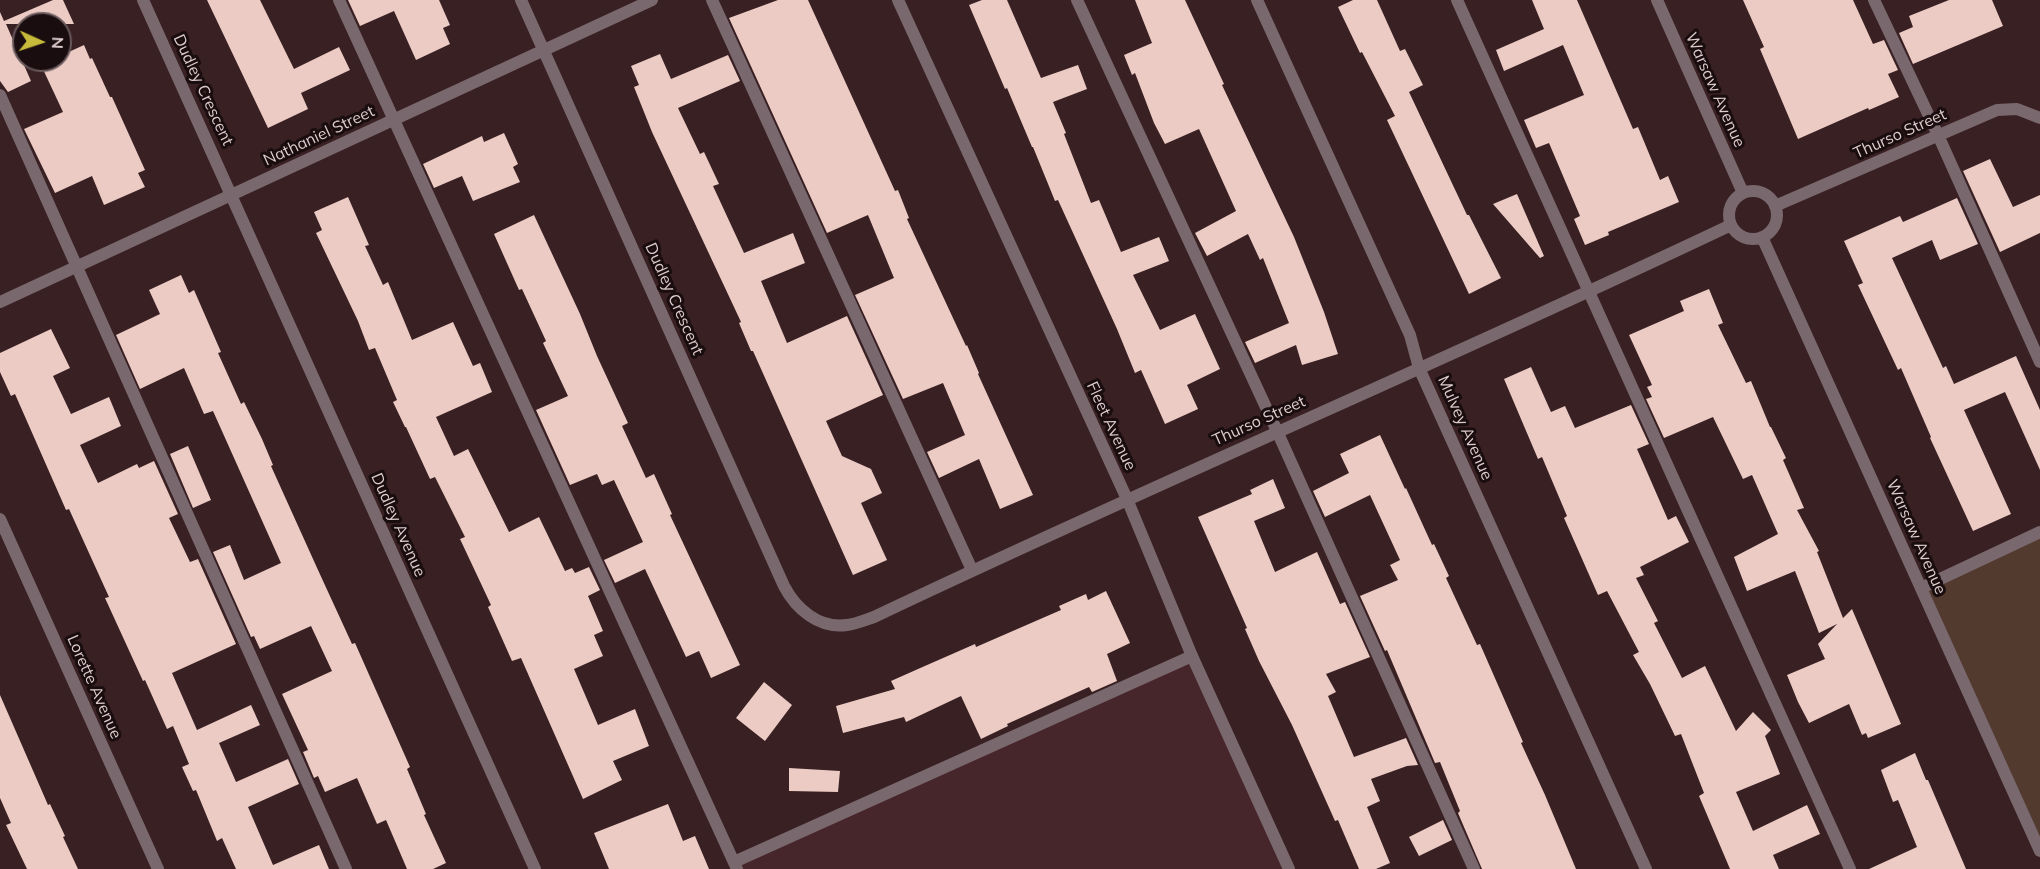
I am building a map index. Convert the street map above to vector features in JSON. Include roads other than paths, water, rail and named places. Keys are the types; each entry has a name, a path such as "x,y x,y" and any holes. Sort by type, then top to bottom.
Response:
{"street":[{"name":"Dudley Crescent","path":"143,0 231,195"},
{"path":"339,0 735,865 1192,656"},
{"name":"Dudley Crescent","path":"521,0 784,586 800,609"},
{"name":"Nathaniel Street","path":"0,302 652,0"},
{"path":"712,0 972,570"},
{"name":"Fleet Avenue","path":"898,0 1127,499 1192,656 1289,869"},
{"path":"1077,0 1277,431 1474,869"},
{"name":"Mulvey Avenue","path":"1257,0 1410,335 1419,368 1646,869"},
{"path":"1457,0 1850,869"},
{"name":"Warsaw Avenue","path":"1657,0 1743,193"},
{"path":"1874,0 1938,135 2040,362"},
{"path":"0,95 346,869"},
{"name":"Thurso Street","path":"1775,206 1996,110 2017,109 2040,118"},
{"path":"1743,193 1765,194 1775,206 1777,213 1773,227 1762,237 1756,239 1742,236 1731,225 1729,218 1732,203 1743,193"},
{"name":"Dudley Avenue","path":"231,195 535,869"},
{"name":"Thurso Street","path":"800,609 825,622 844,626 856,624 1277,431 1589,292 1731,225"},
{"name":"Warsaw Avenue","path":"1762,237 2040,851"},
{"name":"Lorette Avenue","path":"0,519 158,869"},
{"path":"1921,588 2040,532"}]}
